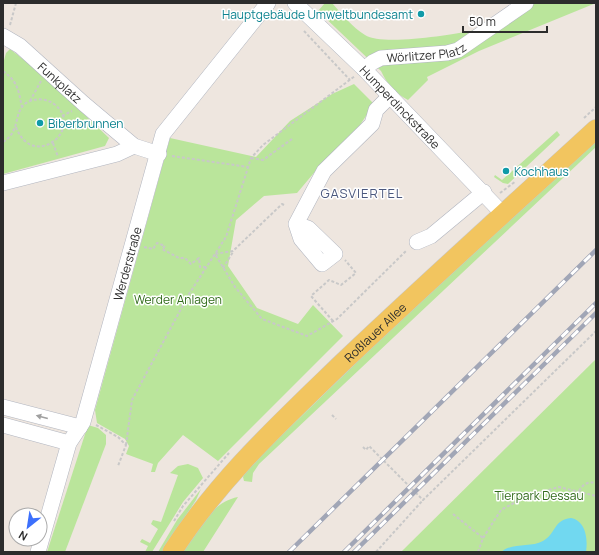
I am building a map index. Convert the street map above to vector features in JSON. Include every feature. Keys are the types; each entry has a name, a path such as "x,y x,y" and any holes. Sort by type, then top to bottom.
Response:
{"main road":[{"name":"Roßlauer Allee","path":"172,552 203,506 240,464 377,330 596,129"}],"street":[{"name":"Werderstraße","path":"38,552 70,443 82,424 164,134 268,3"},
{"name":"Humperdinckstraße","path":"295,3 364,69 484,192 503,214"},
{"name":"Wörlitzer Platz","path":"364,69 381,58 447,53 458,50 526,3"},
{"name":"Funkplatz","path":"3,36 14,41 84,104 134,146 159,154"},
{"path":"335,254 322,264 301,239 296,224 324,171 372,124 376,110 390,96"},
{"path":"3,184 116,154 134,146"},
{"path":"417,242 431,236 484,192"},
{"path":"3,407 82,424"},
{"path":"3,425 70,443"}],"path":[{"path":"118,466 126,445 132,400 188,294 226,237 250,158 264,145 350,80 303,30"},
{"path":"30,101 46,100 59,109 64,123 59,138 46,146 31,145 19,135 16,127 17,117 22,107 30,101 45,69"},
{"path":"3,71 13,78 17,84 22,107"},
{"path":"3,142 9,138 16,127"},
{"path":"250,158 263,160 292,139"},
{"path":"159,154 248,167"},
{"path":"223,268 233,251 282,204 284,205"},
{"path":"215,254 235,287 262,318 307,336 333,321 417,242"},
{"path":"134,244 153,249 157,243 165,246 162,249 179,258 185,258 191,264 199,258 200,267 206,267"},
{"path":"215,254 233,251"},
{"path":"335,254 343,257 356,273 341,285"},
{"path":"333,321 311,296 328,280 341,285"},
{"path":"376,552 422,500 596,331"},
{"path":"332,415 336,419"},
{"path":"82,424 101,426 118,437 126,445"},
{"path":"363,446 366,450 369,446 422,500"},
{"path":"579,491 586,483 596,483"},
{"path":"478,552 483,538 501,510 525,496 560,487 596,496"},
{"path":"453,514 483,538"}],"green space":[{"path":"325,3 332,3 351,24 365,35 386,40 400,40 471,31 482,26 514,3 596,3 479,51 427,77 428,80 408,100 396,92 381,71 318,11"},
{"path":"10,49 42,74 109,138 105,146 3,174 3,64 6,53"},
{"name":"Werder Anlagen","path":"354,84 374,104 356,131 324,161 297,193 264,196 236,220 228,266 257,308 298,324 313,305 343,336 218,461 183,435 158,463 155,472 151,472 153,464 126,454 129,446 125,439 97,423 95,410 170,138 256,157 290,121 332,94"},
{"path":"557,131 560,135 508,184 503,183 494,177 495,175 502,180"},
{"path":"596,141 596,147 259,464 253,473 252,482 244,481 243,477 247,469 390,330"},
{"name":"Tierpark Dessau","path":"596,359 596,552 401,552"},
{"path":"88,425 98,428 106,435 106,444 65,552 47,552"},
{"path":"188,464 198,468 203,478 183,502 152,552 145,552 148,546 140,542 142,539 150,543 158,529 151,524 153,520 161,522 178,475 170,473 178,466"},
{"path":"201,489 196,500 162,552 158,552 177,520"},
{"path":"238,497 203,552 183,552 206,518 213,511 228,500"}],"water":[{"path":"571,518 580,523 585,531 587,542 586,552 501,552 511,547 543,541 561,521"}],"railway":[{"path":"289,552 596,250"},
{"path":"344,552 596,303"},
{"path":"354,552 596,313"}],"place":[{"name":"Hauptgebäude Umweltbundesamt","path":"421,14"},
{"name":"Biberbrunnen","path":"40,123"},
{"name":"Kochhaus","path":"506,171"}],"district":[{"name":"GASVIERTEL","path":"362,193"}]}
